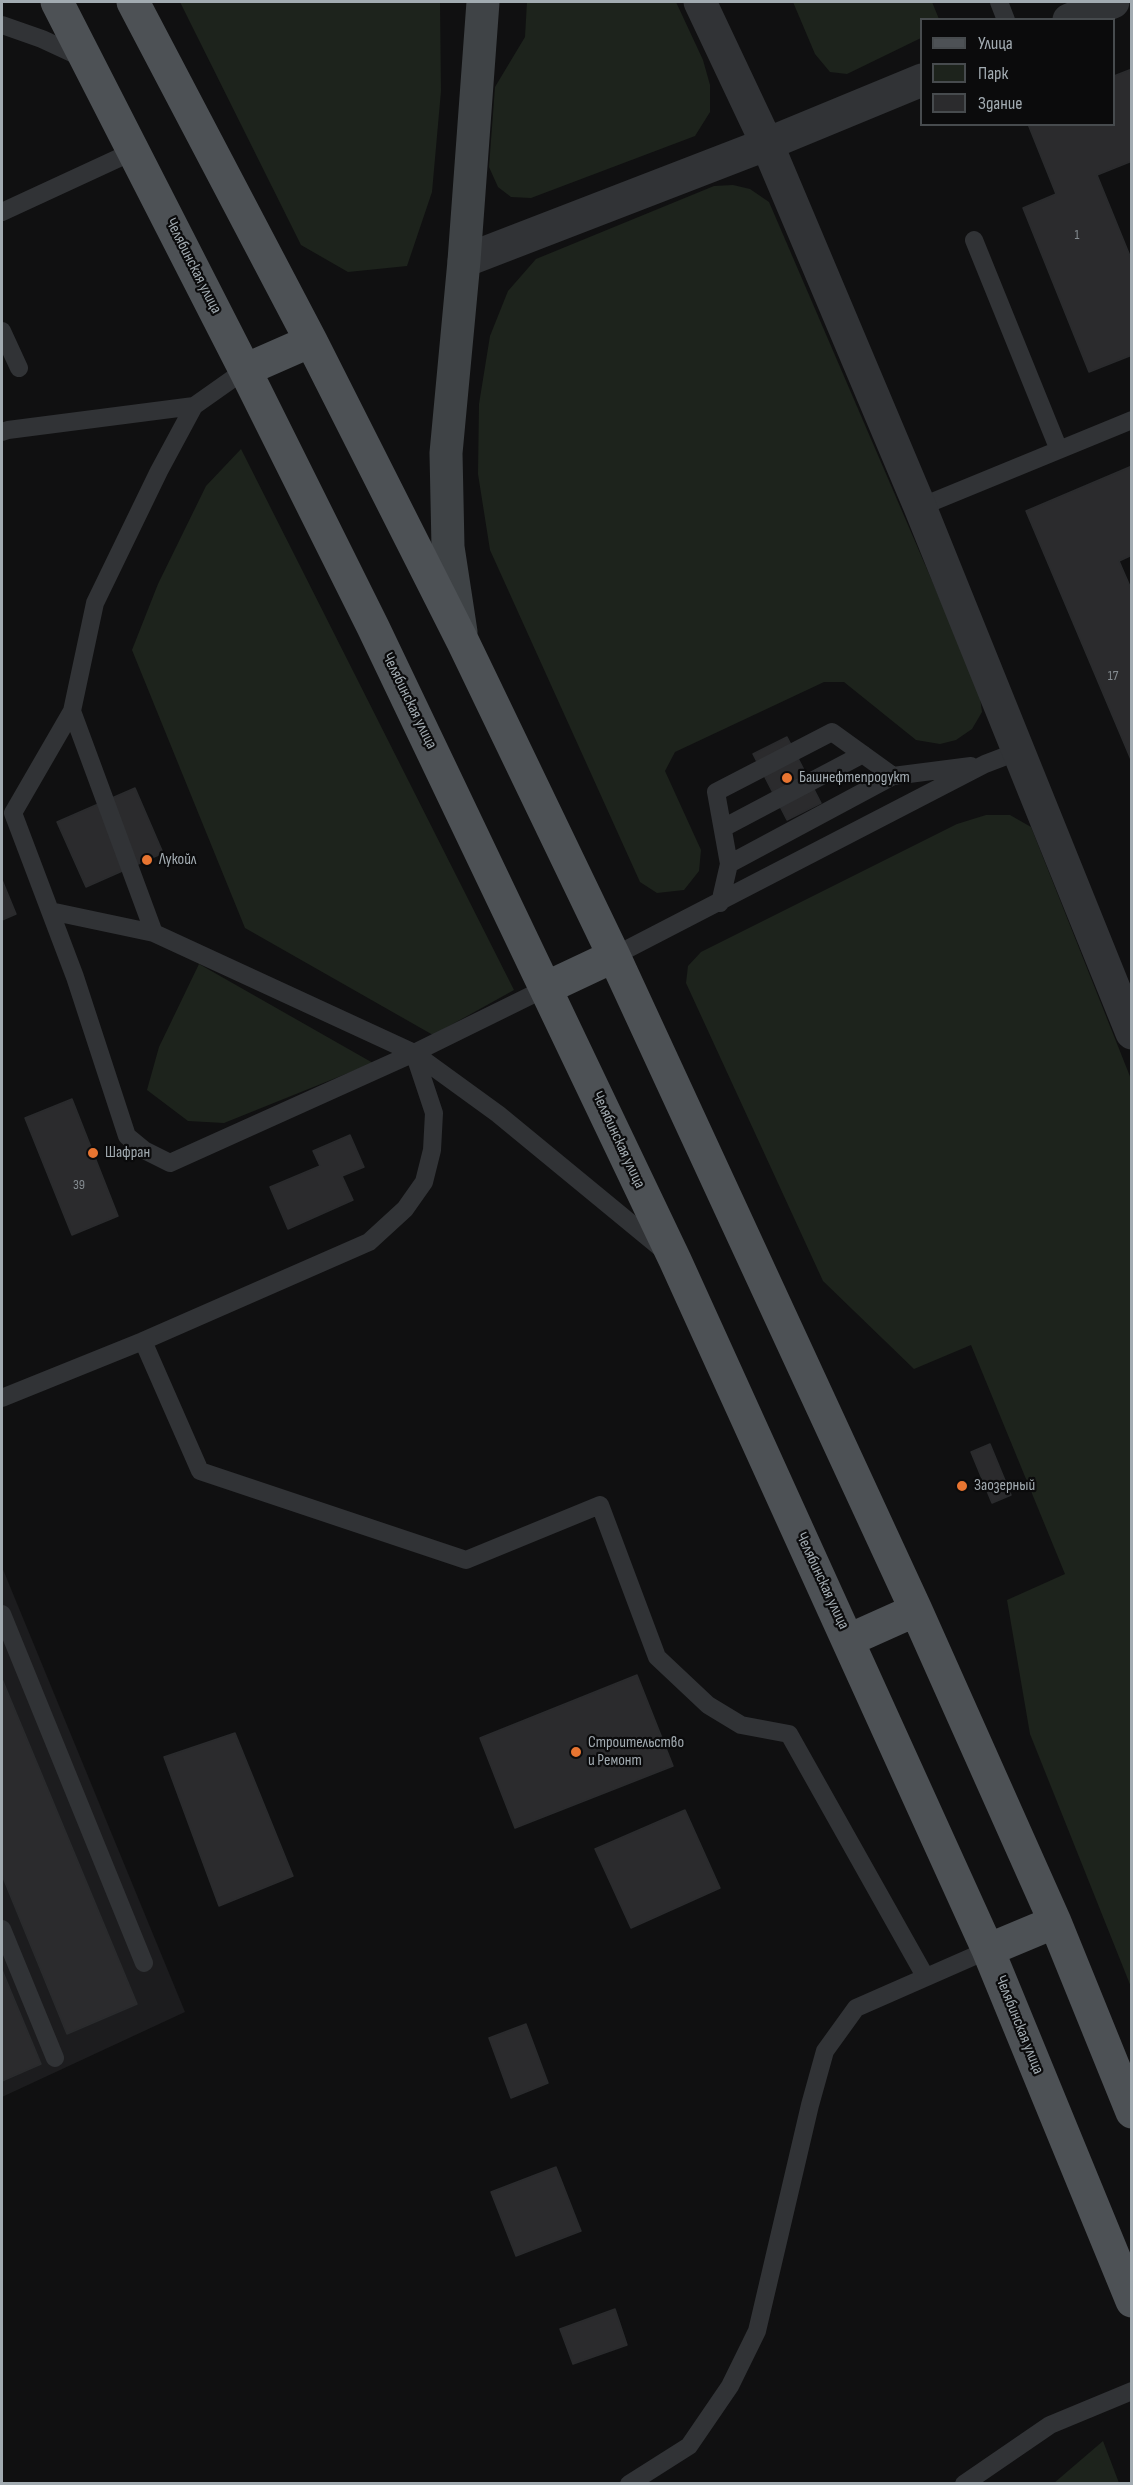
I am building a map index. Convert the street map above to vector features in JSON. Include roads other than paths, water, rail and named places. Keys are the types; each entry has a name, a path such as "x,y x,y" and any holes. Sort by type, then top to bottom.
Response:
{"main road":[{"name":"Челябинская улица","path":"57,2 246,370 373,627 675,1260 988,1950 1131,2301"},
{"path":"133,2 311,340 463,642 614,956 916,1610 1055,1922 1131,2112"},
{"path":"246,370 311,340"},
{"path":"546,988 614,956"},
{"path":"849,1640 916,1610"},
{"path":"988,1950 1055,1922"}],"street":[{"path":"463,642 448,547 446,453 464,261 483,2"},
{"path":"700,2 767,144 920,507 1131,1033"},
{"path":"1074,18 1113,2"},
{"path":"464,261 767,144 920,80"}],"lane":[{"path":"999,2 1005,18"},
{"path":"2,25 42,39 85,60"},
{"path":"2,212 134,151"},
{"path":"974,240 1059,450"},
{"path":"2,331 19,368"},
{"path":"246,370 194,406 159,471 95,603 72,711 13,813 75,976 127,1136 144,1150 170,1163 414,1053 546,988"},
{"path":"2,432 194,406"},
{"path":"920,507 1131,420"},
{"path":"72,711 154,933"},
{"path":"720,903 729,864 716,792 832,732 893,776"},
{"path":"614,956 985,764 1019,751"},
{"path":"723,828 862,754"},
{"path":"729,864 893,776 985,764"},
{"path":"50,911 154,933 414,1053 498,1114 675,1260"},
{"path":"2,1398 143,1341 369,1242 405,1209 424,1182 432,1150 434,1113 414,1053"},
{"path":"143,1341 200,1471 466,1560 600,1505 657,1657 708,1706 741,1725 789,1734 925,1976"},
{"path":"2,1614 144,1963"},
{"path":"2,1929 55,2058"},
{"path":"629,2484 689,2446 730,2386 757,2331 810,2105 825,2051 856,2008 988,1950"},
{"path":"964,2484 1050,2425 1131,2391"}],"place":[{"name":"Башнефтепродукт","path":"787,778"},
{"name":"Лукойл","path":"147,860"},
{"name":"Шафран","path":"93,1153"},
{"name":"Заозерный","path":"962,1486"},
{"name":"Строительство и Ремонт","path":"576,1752"}]}
